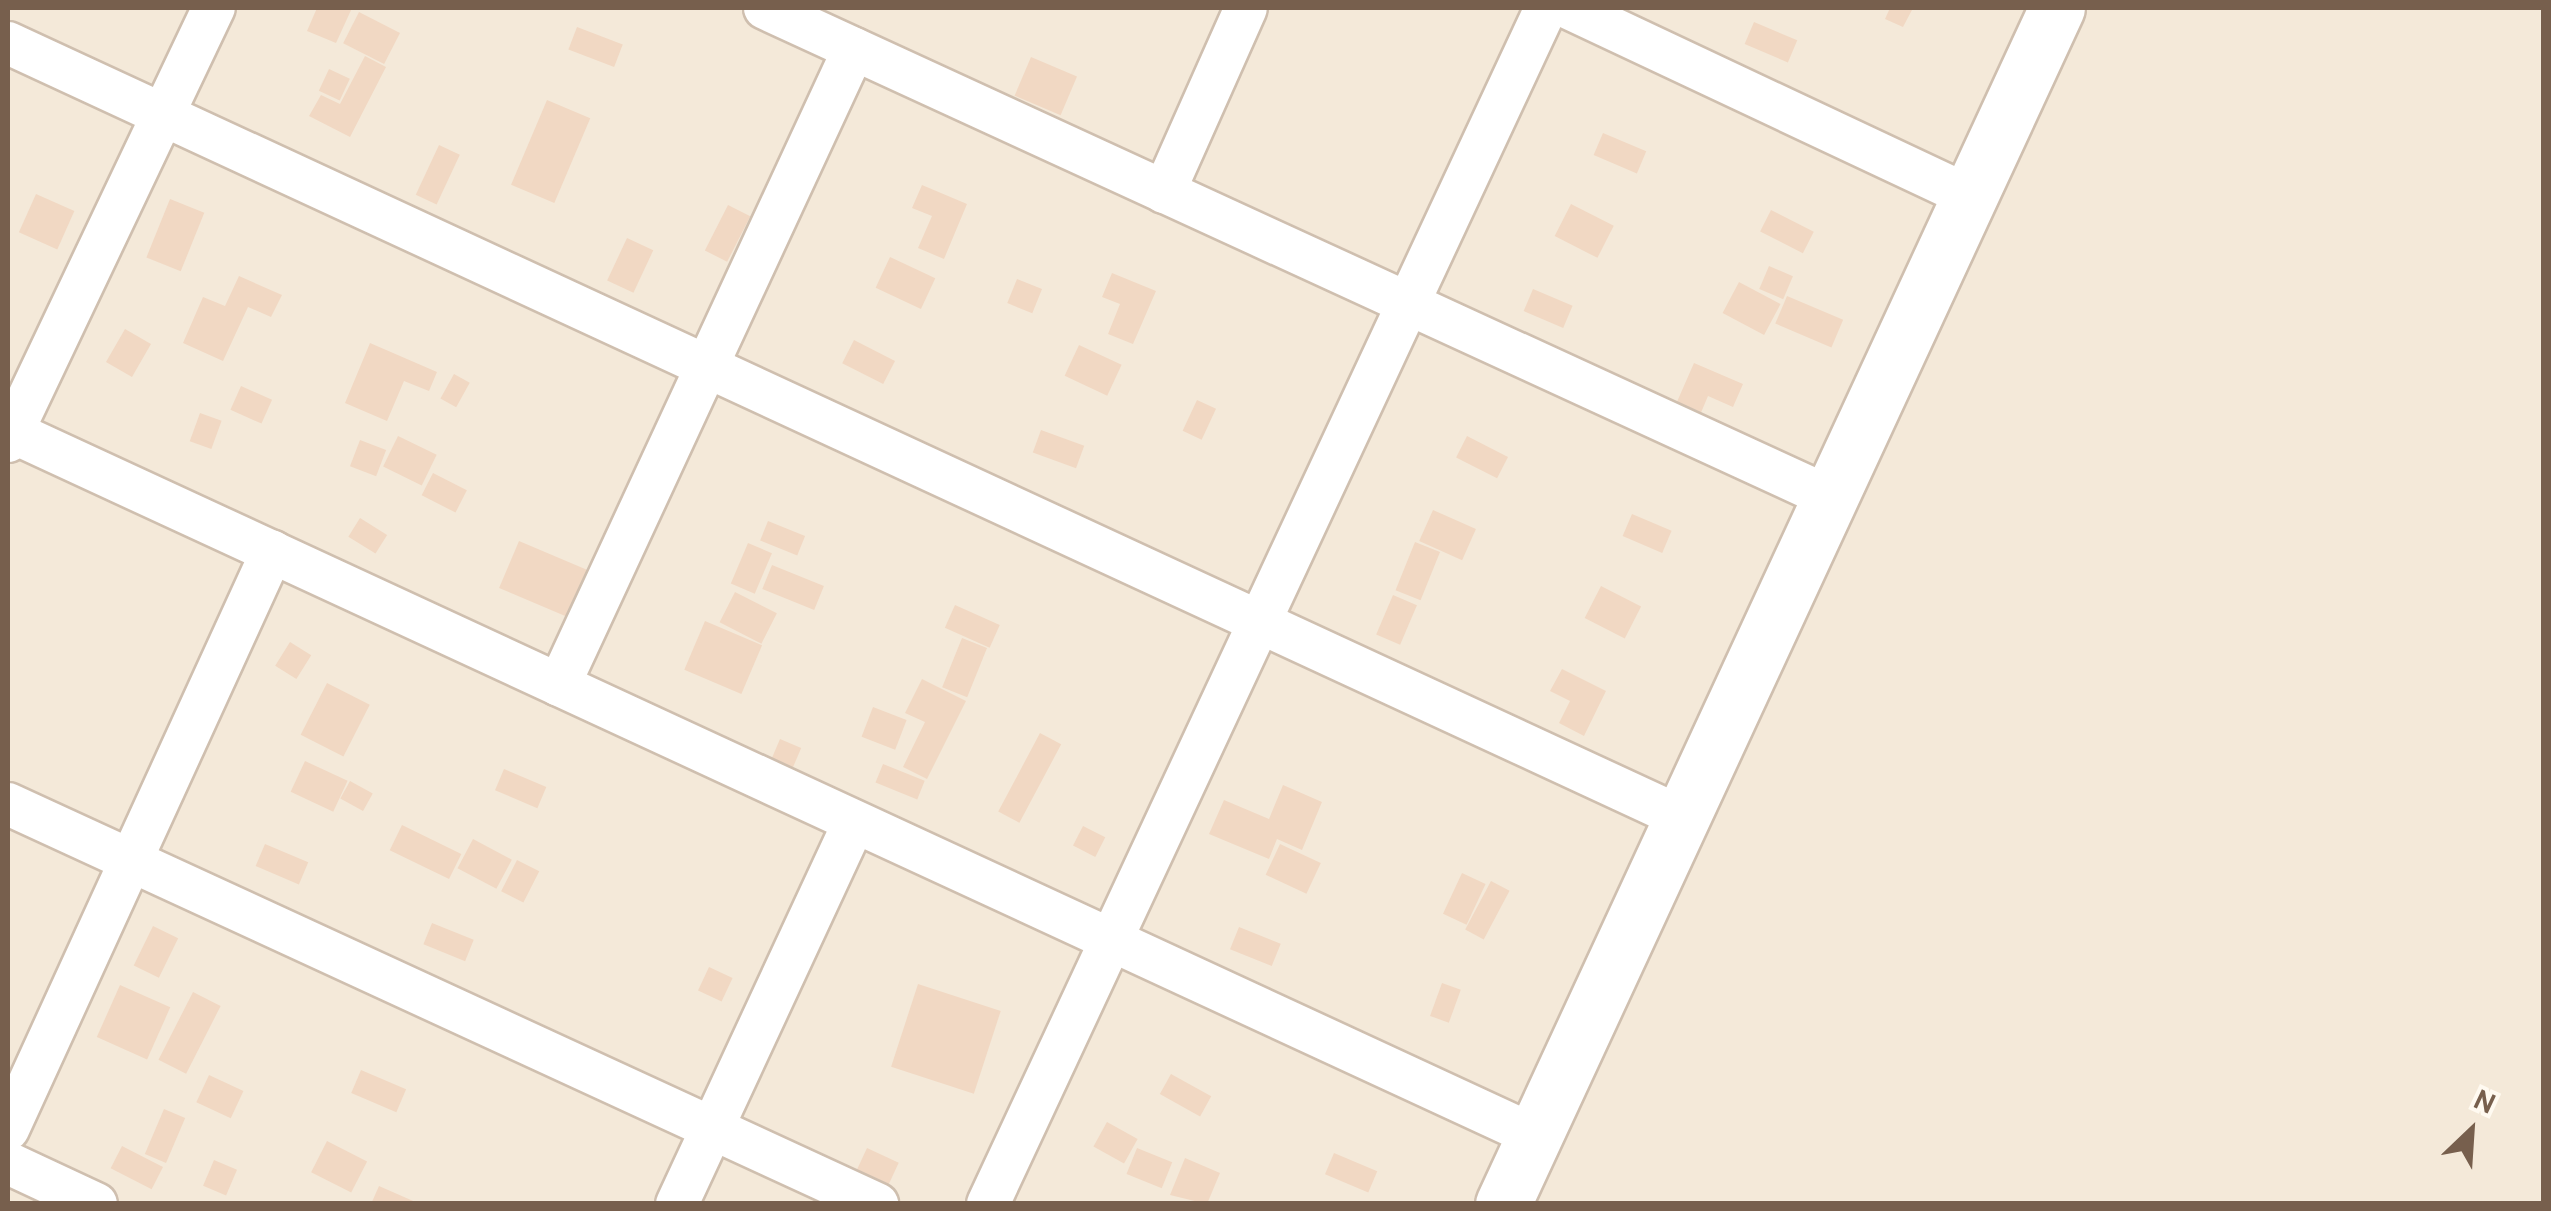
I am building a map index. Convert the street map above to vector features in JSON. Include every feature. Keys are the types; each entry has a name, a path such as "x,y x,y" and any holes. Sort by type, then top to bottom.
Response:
{"street":[{"path":"214,8 9,434 1533,1136"},
{"path":"765,8 1829,496"},
{"path":"1164,192 1246,8"},
{"path":"988,1204 1546,8"},
{"path":"1570,8 1970,196"},
{"path":"1503,1204 1679,816 2057,8"},
{"path":"8,43 1679,816"},
{"path":"559,685 854,48"},
{"path":"8,1128 272,552"},
{"path":"8,804 877,1204"},
{"path":"677,1204 854,822"},
{"path":"8,1162 96,1204"}],"shaded area":[{"path":"8,8 2543,8 2543,1203 8,1203"}],"building":[{"path":"317,8 352,8 336,43 307,31"},
{"path":"1890,8 1913,8 1903,27 1885,19"},
{"path":"359,12 400,33 384,64 343,43"},
{"path":"1754,22 1797,40 1788,62 1745,44"},
{"path":"577,27 623,45 614,67 568,49"},
{"path":"365,56 386,67 350,137 309,116 321,95 340,104"},
{"path":"1031,57 1077,77 1061,115 1015,96"},
{"path":"329,69 350,79 340,100 319,91"},
{"path":"547,100 590,118 554,203 511,185"},
{"path":"1603,133 1646,151 1637,173 1594,155"},
{"path":"439,145 460,155 437,205 416,195"},
{"path":"922,185 967,204 944,259 918,248 932,216 912,208"},
{"path":"36,194 74,211 57,249 19,232"},
{"path":"170,199 204,213 181,271 146,257"},
{"path":"1571,204 1614,226 1597,258 1555,236"},
{"path":"728,205 750,216 727,262 705,250"},
{"path":"1771,210 1814,232 1803,253 1760,231"},
{"path":"627,238 653,250 633,293 607,281"},
{"path":"890,257 935,278 921,309 876,288"},
{"path":"1769,266 1793,276 1783,299 1759,289"},
{"path":"1112,273 1156,291 1133,344 1108,334 1120,304 1102,297"},
{"path":"239,276 282,295 271,317 248,307 223,361 183,343 203,297 225,306"},
{"path":"1017,279 1042,289 1032,313 1007,303"},
{"path":"1739,282 1780,304 1764,335 1723,313"},
{"path":"1533,289 1573,306 1563,328 1524,311"},
{"path":"1787,296 1843,320 1831,347 1775,324"},
{"path":"125,329 151,344 132,377 106,362"},
{"path":"854,340 895,361 883,384 842,363"},
{"path":"370,343 437,372 429,391 404,381 387,421 345,403"},
{"path":"1079,345 1122,365 1107,396 1065,376"},
{"path":"1694,363 1743,384 1733,407 1708,396 1700,415 1676,404"},
{"path":"454,374 470,383 456,407 440,398"},
{"path":"241,386 272,400 261,424 230,410"},
{"path":"1197,400 1216,409 1202,440 1183,431"},
{"path":"200,413 222,421 211,449 190,441"},
{"path":"1041,430 1084,446 1076,468 1033,453"},
{"path":"398,436 437,455 422,485 383,467"},
{"path":"1467,436 1508,457 1497,478 1456,457"},
{"path":"360,440 386,450 376,476 350,466"},
{"path":"433,473 467,490 456,513 422,495"},
{"path":"1433,510 1476,529 1462,560 1419,541"},
{"path":"1632,514 1672,531 1662,553 1623,536"},
{"path":"360,518 387,535 375,554 348,537"},
{"path":"768,521 805,536 797,555 760,540"},
{"path":"519,541 588,570 568,617 499,588"},
{"path":"1415,542 1440,552 1421,600 1396,590"},
{"path":"748,543 772,553 755,594 731,584"},
{"path":"772,565 824,586 814,610 762,589"},
{"path":"1601,586 1641,606 1625,639 1585,618"},
{"path":"735,592 777,613 761,644 720,622"},
{"path":"1393,595 1417,605 1400,645 1376,635"},
{"path":"955,605 1000,625 990,648 945,628"},
{"path":"705,621 762,645 741,694 684,670"},
{"path":"962,638 987,648 967,697 942,687"},
{"path":"290,642 311,655 296,679 275,666"},
{"path":"1562,669 1606,691 1584,736 1559,723 1570,701 1550,691"},
{"path":"922,679 966,701 927,779 903,767 925,722 905,713"},
{"path":"327,683 370,705 343,756 301,735"},
{"path":"873,707 907,720 895,750 862,737"},
{"path":"1040,733 1061,744 1019,823 998,812"},
{"path":"780,739 801,748 792,770 771,761"},
{"path":"305,761 348,781 333,812 291,792"},
{"path":"883,764 925,781 917,799 876,783"},
{"path":"504,769 546,787 537,808 495,790"},
{"path":"350,781 373,794 363,811 340,798"},
{"path":"1283,785 1322,802 1302,850 1277,839 1269,859 1209,834 1224,800 1269,819"},
{"path":"402,825 461,854 449,879 390,850"},
{"path":"1083,826 1105,837 1095,857 1073,846"},
{"path":"473,839 512,860 496,889 458,868"},
{"path":"265,844 308,862 299,884 256,866"},
{"path":"1280,844 1321,863 1306,894 1266,875"},
{"path":"517,860 539,871 523,903 501,891"},
{"path":"1462,873 1486,884 1467,925 1443,914"},
{"path":"1491,881 1510,891 1484,939 1465,930"},
{"path":"432,923 474,940 465,961 423,944"},
{"path":"153,926 178,938 159,978 134,966"},
{"path":"1239,927 1281,944 1272,966 1230,949"},
{"path":"709,967 733,978 722,1002 698,991"},
{"path":"1442,983 1461,990 1449,1023 1430,1016"},
{"path":"918,984 1001,1011 974,1094 891,1067"},
{"path":"120,985 170,1007 147,1059 97,1037"},
{"path":"193,992 221,1006 186,1074 158,1060"},
{"path":"361,1070 406,1089 396,1112 351,1093"},
{"path":"1171,1074 1211,1096 1200,1116 1160,1094"},
{"path":"209,1075 243,1091 231,1118 196,1102"},
{"path":"164,1109 185,1118 166,1163 145,1154"},
{"path":"1107,1122 1138,1139 1124,1163 1093,1146"},
{"path":"327,1141 367,1161 351,1193 311,1172"},
{"path":"122,1146 163,1167 152,1189 111,1168"},
{"path":"867,1148 899,1163 888,1185 856,1171"},
{"path":"1137,1148 1172,1162 1162,1188 1127,1174"},
{"path":"1334,1153 1377,1171 1368,1193 1325,1174"},
{"path":"1185,1158 1220,1173 1207,1204 1170,1195"},
{"path":"214,1160 237,1170 226,1196 203,1186"},
{"path":"379,1186 420,1204 371,1204"}]}
